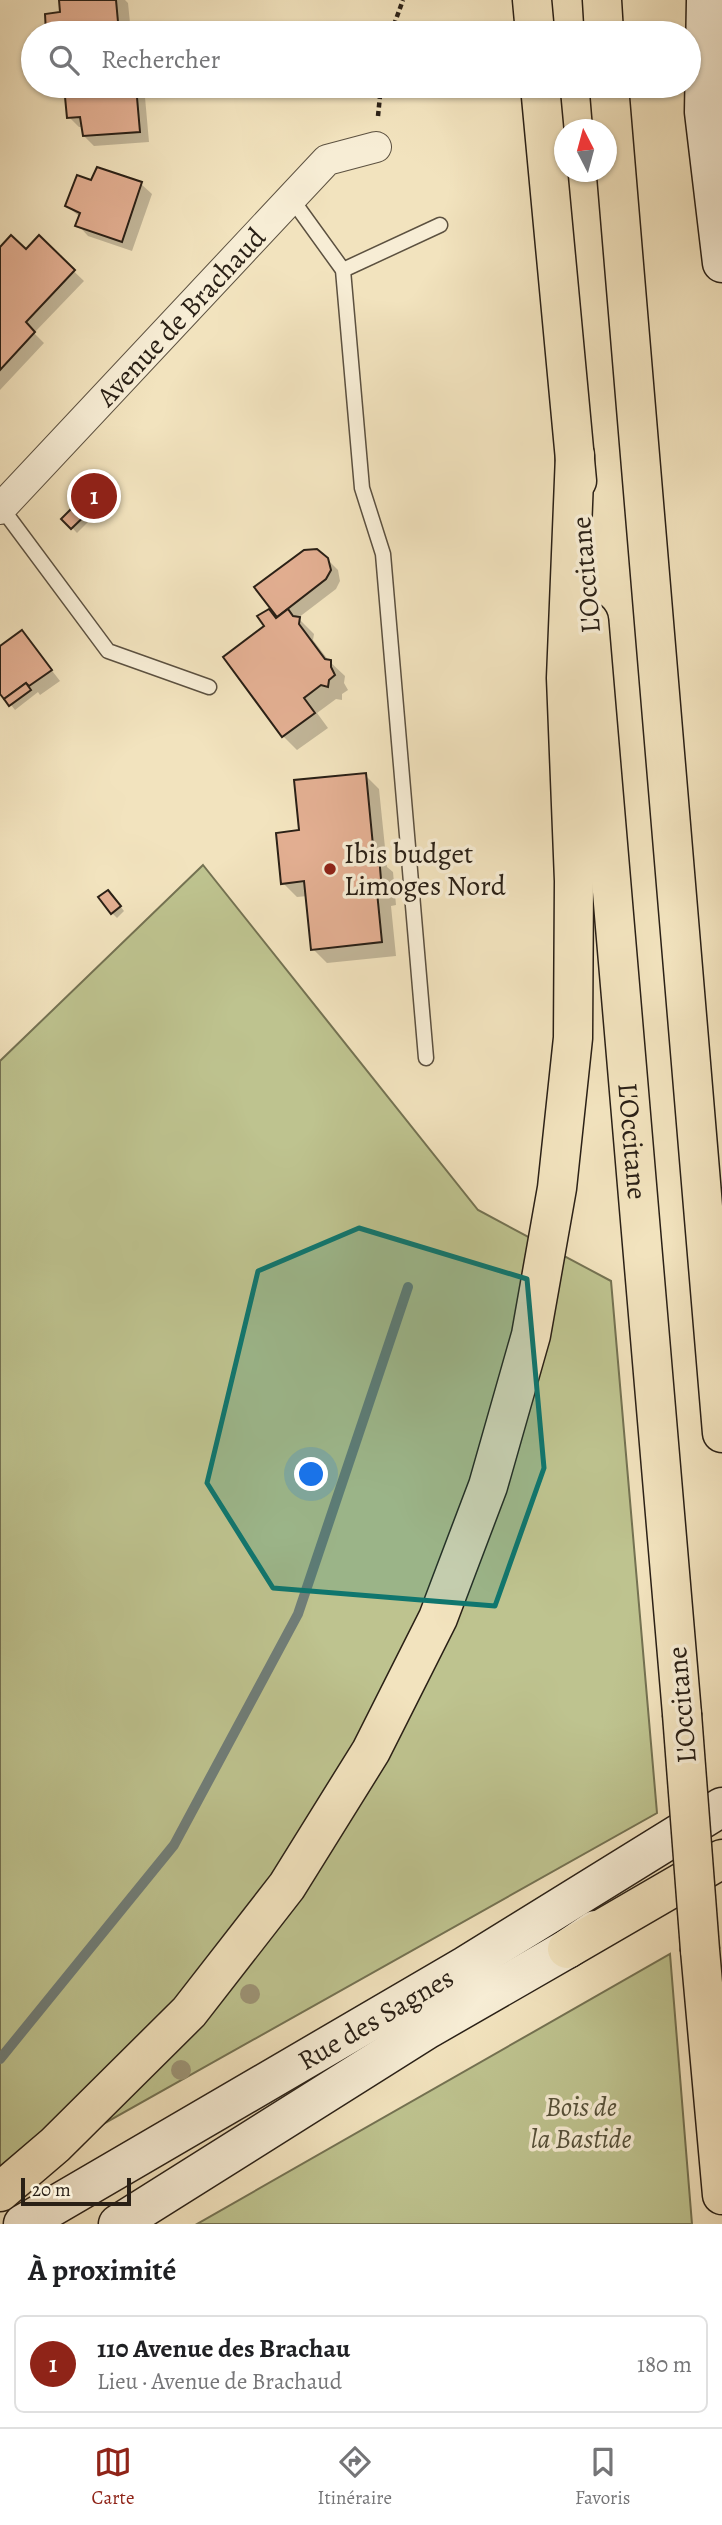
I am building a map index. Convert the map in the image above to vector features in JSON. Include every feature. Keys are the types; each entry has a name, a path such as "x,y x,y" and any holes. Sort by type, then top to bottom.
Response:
{"highway":[{"path":"532,0 535,21"},
{"path":"601,0 603,21"},
{"name":"L'Occitane","path":"541,98 575,454 722,2195"},
{"path":"610,98 722,1433"},
{"path":"0,2192 55,2145 189,2012 287,1886 370,1751 438,1618 488,1486 531,1335 557,1188 573,1038 574,881 566,678 575,454"},
{"path":"567,1949 722,1858"}],"street":[{"path":"706,0 704,112 722,264"},
{"name":"Avenue de Brachaud","path":"1,508 327,160 376,147"},
{"name":"Rue des Sagnes","path":"23,2224 465,1966 722,1807"},
{"name":"Rue des Sagnes","path":"118,2224 428,2029 567,1949 722,1845"}],"lane":[{"path":"291,198 343,270 362,488 383,554 426,1058"},
{"path":"343,270 440,225"},
{"path":"1,508 108,651 209,687"}],"path":[{"path":"395,21 402,0"}],"highlighted area":[{"path":"359,1228 527,1279 544,1468 495,1606 273,1588 207,1483 258,1271"}],"green space":[{"path":"203,865 478,1210 611,1281 657,1813 0,2182 0,1061"},
{"name":"Bois de la Bastide","path":"670,1954 692,2224 197,2224"}],"building":[{"path":"59,0 116,0 118,21 45,21 45,14 60,12"},
{"path":"65,98 137,98 140,132 83,136 80,117 67,118"},
{"path":"97,167 142,182 122,242 75,226 80,213 65,206 77,175 91,180"},
{"path":"11,235 26,249 39,235 75,270 26,322 35,332 0,370 0,247"},
{"path":"93,488 104,497 95,506 85,495"},
{"path":"85,495 95,506 71,529 61,519"},
{"path":"317,549 328,558 331,570 326,579 277,617 254,587 304,550"},
{"path":"269,609 276,618 288,609 293,616 300,617 299,624 325,659 331,660 335,675 329,680 328,687 321,685 304,698 315,713 282,737 223,657 264,626 257,616"},
{"path":"22,630 52,670 29,686 26,683 4,699 0,694 0,646"},
{"path":"26,683 31,690 9,706 4,699"},
{"name":"Ibis budget Limoges Nord","path":"366,773 374,856 379,856 382,891 377,892 382,942 311,950 304,881 281,884 276,833 299,830 294,780"},
{"path":"108,890 121,906 111,914 98,897"}],"waterway":[{"path":"0,2059 174,1845 298,1614 408,1287"}],"place":[{"name":"110 Avenue des Brachau","path":"94,496"},
{"name":"Ibis budget Limoges Nord","path":"330,869"}]}
